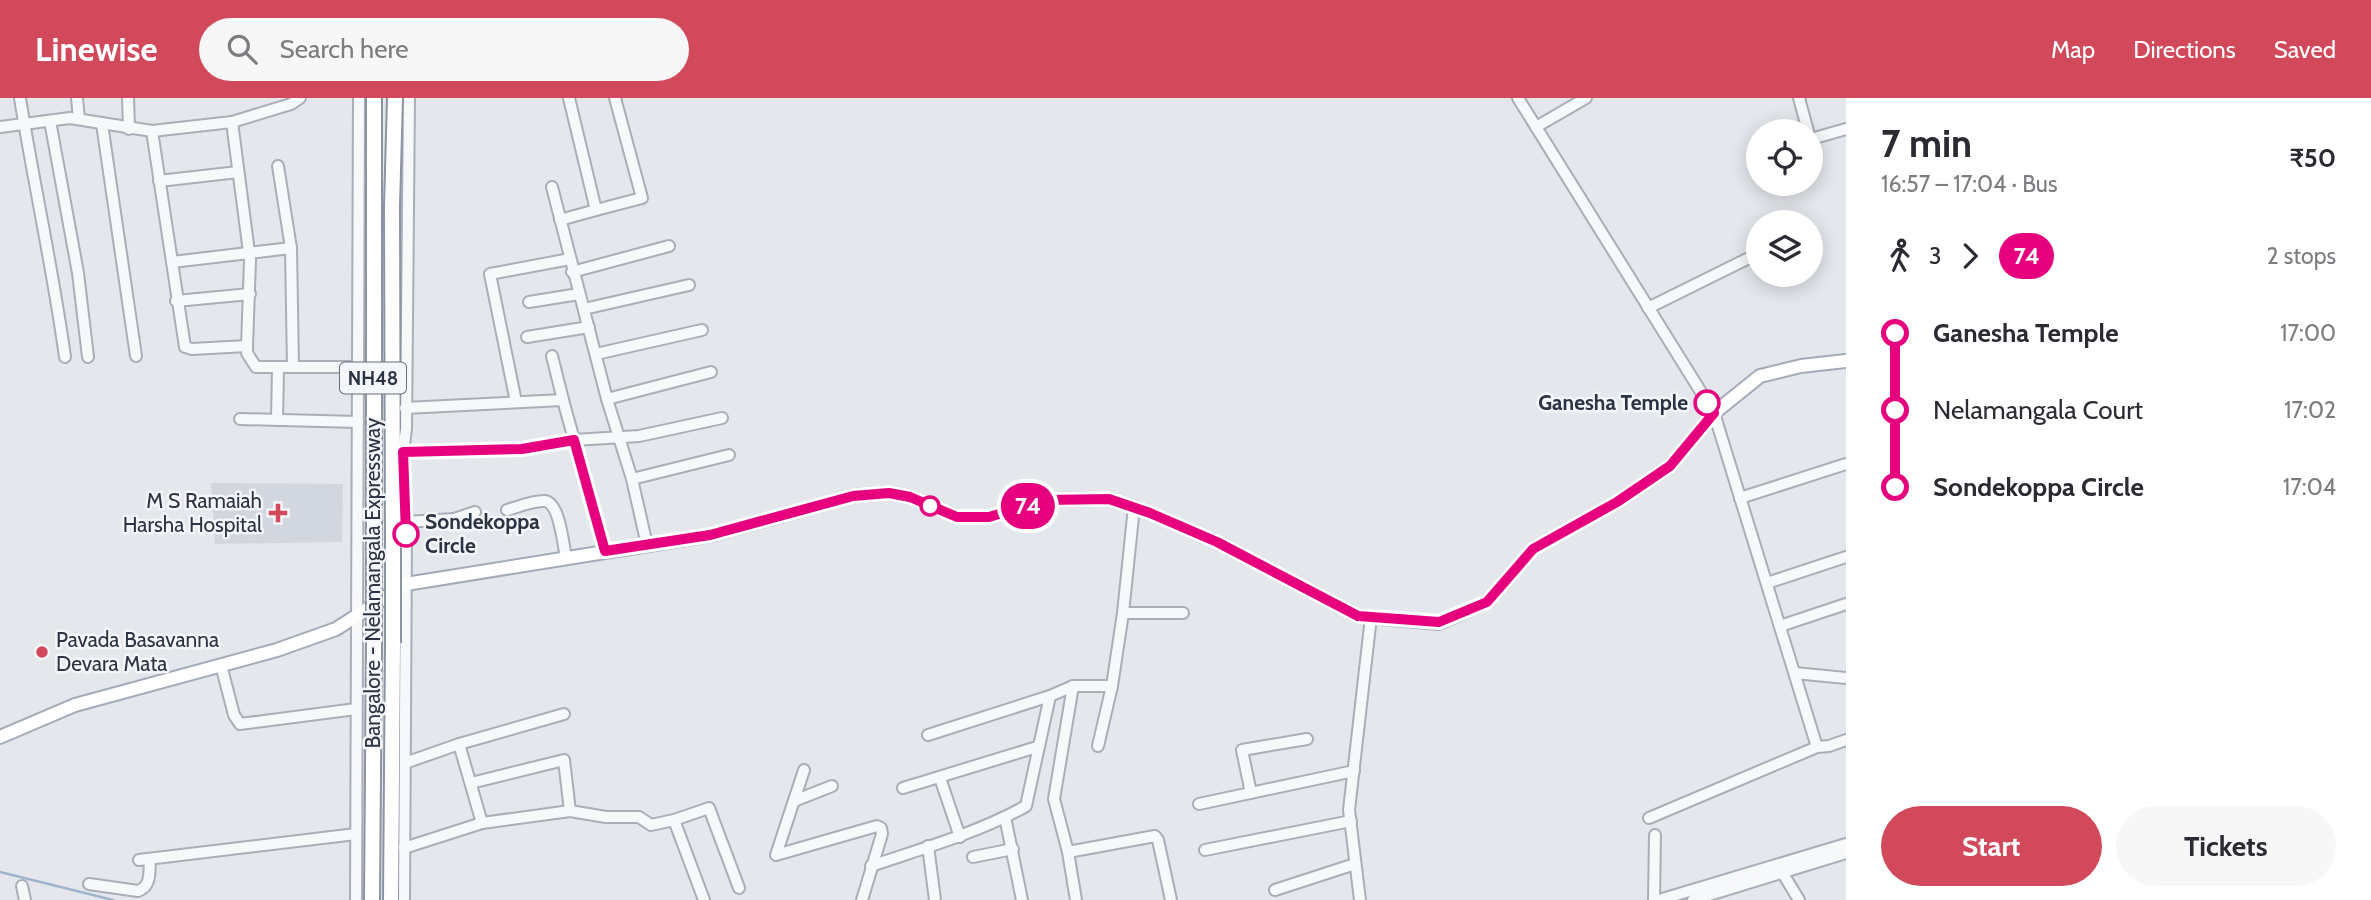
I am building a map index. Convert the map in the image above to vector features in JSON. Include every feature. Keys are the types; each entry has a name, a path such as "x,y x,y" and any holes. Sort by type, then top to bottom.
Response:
{"highway":[{"name":"Bangalore - Nelamangala Expressway","path":"372,900 374,98"},
{"name":"Bangalore - Nelamangala Expressway","path":"391,900 392,206 395,98"}],"main road":[{"path":"0,737 75,705 289,646 336,629 406,583 710,535 853,496 889,493 910,497 957,517 989,517 1046,500 1109,499 1217,542 1358,616 1439,622 1487,602 1533,549 1617,502 1670,466 1714,413 1760,376 1801,366 1846,361"}],"street":[{"path":"20,98 54,279 65,357"},
{"path":"77,98 79,119"},
{"path":"128,98 129,129"},
{"path":"0,127 71,118 152,131 232,122 291,104 300,98"},
{"path":"356,900 359,98"},
{"path":"404,900 406,522 403,452 408,98"},
{"path":"569,98 596,210"},
{"path":"560,220 642,198 615,98"},
{"path":"1518,98 1714,413 1817,747"},
{"path":"1536,127 1586,98"},
{"path":"1799,98 1805,119"},
{"path":"50,121 78,273 88,357"},
{"path":"232,122 250,251 247,353 256,367 359,367"},
{"path":"102,124 136,356"},
{"path":"1823,136 1846,129"},
{"path":"152,131 185,346 192,349 247,346"},
{"path":"278,166 291,248 293,367"},
{"path":"159,181 239,172"},
{"path":"552,187 572,272 632,479 647,545"},
{"path":"572,272 669,246"},
{"path":"172,262 291,248"},
{"path":"516,402 490,274 570,259"},
{"path":"1648,308 1746,259"},
{"path":"584,309 689,285"},
{"path":"176,301 250,294"},
{"path":"529,302 579,294"},
{"path":"527,337 589,327"},
{"path":"596,354 702,330"},
{"path":"552,356 605,551"},
{"path":"277,419 278,367"},
{"path":"607,398 711,372"},
{"path":"405,408 563,401"},
{"path":"403,452 522,449 574,440 639,436 722,418"},
{"path":"240,419 358,422"},
{"path":"632,479 729,455"},
{"path":"1740,498 1846,464"},
{"path":"507,510 544,501 552,503 556,510 566,557"},
{"path":"1098,746 1124,613 1134,507"},
{"path":"406,522 454,519 475,512"},
{"path":"1767,583 1846,557"},
{"path":"1780,626 1846,604"},
{"path":"1124,613 1183,612"},
{"path":"1360,900 1349,810 1371,617"},
{"path":"221,665 234,715 240,723 356,709"},
{"path":"1795,673 1846,678"},
{"path":"928,735 1050,696 1073,686 1112,685"},
{"path":"1073,686 1054,799 1068,852 1076,900"},
{"path":"872,866 960,837 1026,806 1050,696"},
{"path":"405,763 459,744 564,714"},
{"path":"1251,793 1242,750 1307,739"},
{"path":"1649,818 1817,747 1846,740"},
{"path":"459,744 482,823"},
{"path":"903,788 1037,747"},
{"path":"471,783 564,760 570,811"},
{"path":"804,770 776,855 877,826 881,828 882,835 862,900"},
{"path":"1199,804 1354,771"},
{"path":"940,778 960,837"},
{"path":"794,801 832,786"},
{"path":"404,848 482,823 570,811 607,817 639,817 651,825 709,808 739,888"},
{"path":"1005,817 1022,900"},
{"path":"674,820 704,900"},
{"path":"1205,850 1351,821"},
{"path":"89,884 138,891 145,889 148,883 145,860 356,834"},
{"path":"1655,835 1657,900 1846,844"},
{"path":"1068,852 1155,836 1171,900"},
{"path":"928,846 935,900"},
{"path":"973,857 1013,849"},
{"path":"1693,900 1846,853"},
{"path":"1275,890 1355,863"},
{"path":"1782,873 1799,900"},
{"path":"22,886 24,900"}],"shaded area":[{"name":"M S Ramaiah Harsha Hospital","path":"211,483 343,484 342,542 215,544"}],"waterway":[{"path":"0,872 113,900"}],"bus line":[{"name":"74","path":"406,534 403,452 522,449 574,440 605,551 710,535 853,496 889,493 910,497 957,517 989,517 1046,500 1109,499 1150,513 1217,542 1358,616 1439,622 1487,602 1533,549 1617,502 1670,466 1714,413 1707,403"}],"place":[{"name":"Ganesha Temple","path":"1707,403"},
{"name":"M S Ramaiah Harsha Hospital","path":"278,513"},
{"name":"Sondekoppa Circle","path":"406,534"},
{"name":"Pavada Basavanna Devara Mata","path":"42,652"}]}
